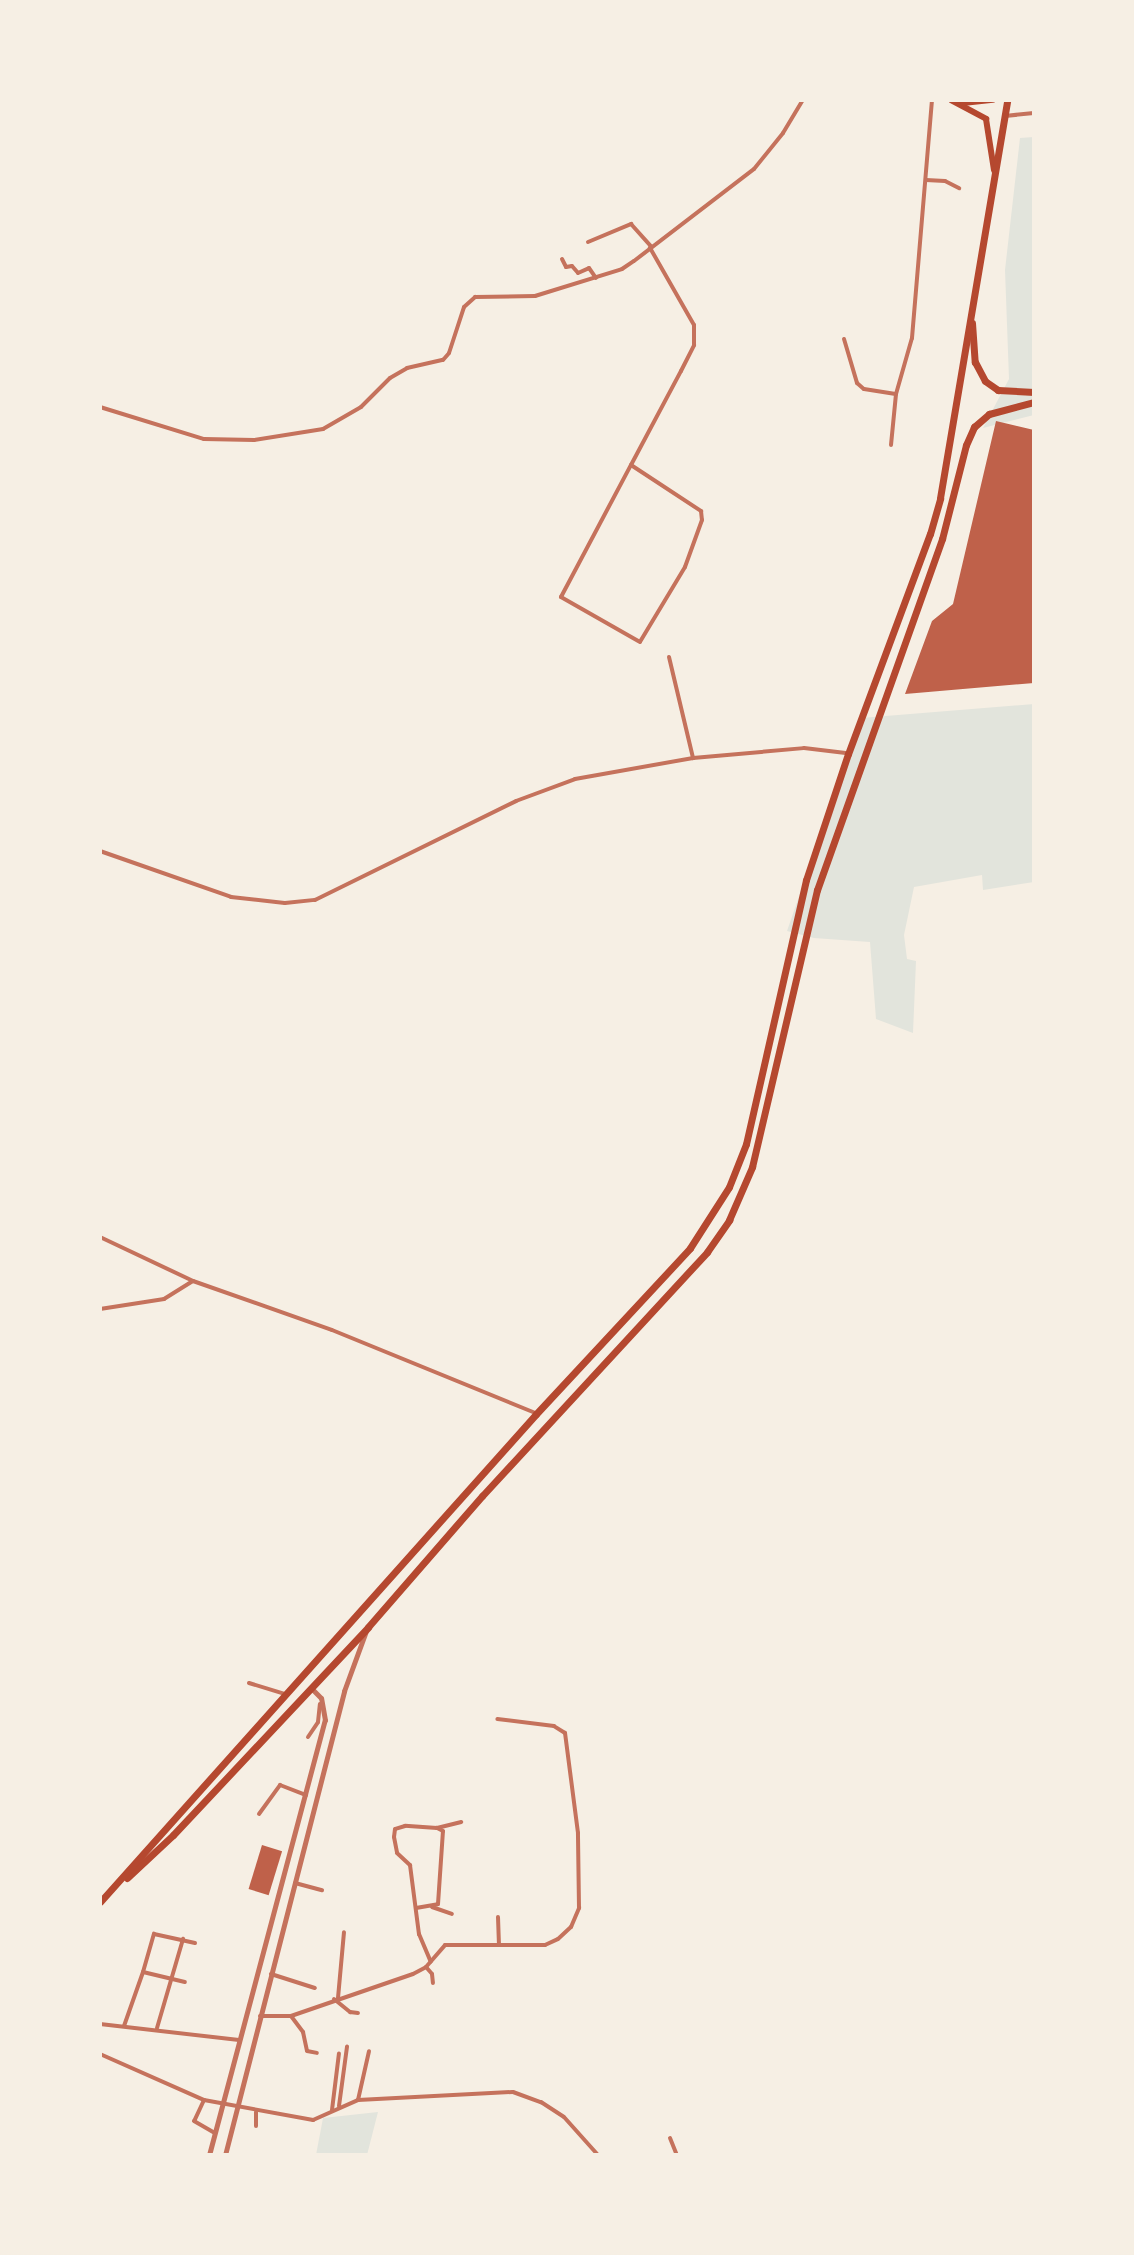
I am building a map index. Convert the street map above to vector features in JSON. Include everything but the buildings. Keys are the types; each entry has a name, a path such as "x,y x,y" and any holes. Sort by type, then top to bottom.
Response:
{"highway":[{"path":"100,1902 536,1414 690,1248 734,1175 746,1144 806,880 848,754 933,524 1007,100"},
{"path":"972,309 975,362 985,381 998,390 1034,392"},
{"path":"115,1887 157,1852 368,1627 482,1496 707,1252 737,1205 752,1167 817,890 942,539 966,445 974,427 989,414 1034,402"}],"main road":[{"path":"951,100 986,119 994,170"},
{"path":"960,103 993,100"}],"street":[{"path":"100,407 204,439 254,440 323,429 361,407 390,378 407,368 443,360 449,353 464,307 475,297 535,296 622,269 754,169 803,100"},
{"path":"891,445 896,394 912,338 932,100"},
{"path":"1005,116 1034,113"},
{"path":"926,180 945,181 959,188"},
{"path":"588,242 631,224 651,247 694,325 694,345 561,597 640,642 685,567 702,520 701,511 631,465"},
{"path":"562,259 566,267 572,266 578,273 589,268 596,278"},
{"path":"844,339 857,383 864,389 896,394"},
{"path":"669,657 693,758"},
{"path":"100,851 231,897 285,903 315,900 533,794 599,773 693,758 804,748 848,754"},
{"path":"100,1237 193,1281 304,1320 536,1414"},
{"path":"100,1309 164,1299 193,1281"},
{"path":"225,2155 350,1669 368,1627"},
{"path":"249,1683 288,1694"},
{"path":"209,2155 225,2106 325,1720 321,1698 311,1688"},
{"path":"308,1737 318,1722 321,1698"},
{"path":"260,2016 291,2016 426,1967 445,1945 545,1945 558,1939 571,1927 579,1908 578,1848 565,1733 554,1726 497,1719"},
{"path":"259,1814 280,1785 306,1795"},
{"path":"431,1962 419,1934 410,1865 397,1853 395,1829 437,1828 461,1822"},
{"path":"432,1907 440,1897 443,1831 437,1828"},
{"path":"293,1883 322,1890"},
{"path":"416,1908 432,1907 452,1914"},
{"path":"498,1917 499,1944"},
{"path":"336,1999 344,1932"},
{"path":"124,2026 154,1934 195,1943"},
{"path":"157,2028 183,1939"},
{"path":"426,1967 432,1974 433,1983"},
{"path":"143,1972 185,1982"},
{"path":"271,1974 315,1988"},
{"path":"336,1999 350,2012 358,2013"},
{"path":"291,2016 303,2032 307,2051 317,2053"},
{"path":"100,2024 157,2028 241,2040"},
{"path":"339,2106 347,2047"},
{"path":"358,2100 369,2051"},
{"path":"332,2110 339,2053"},
{"path":"100,2054 204,2100 236,2109 313,2120 358,2100 513,2092 541,2102 564,2117 598,2155"},
{"path":"204,2100 194,2121 215,2133"},
{"path":"256,2112 256,2126"},
{"path":"670,2138 677,2155"}],"shaded area":[{"path":"1034,137 1034,415 983,428 1009,379 1005,270 1020,138"},
{"path":"1034,704 1034,882 983,890 982,875 914,887 904,935 907,959 916,961 913,1033 876,1019 870,942 814,938 787,931 861,718"},
{"path":"378,2112 367,2155 316,2155 323,2118"}]}
